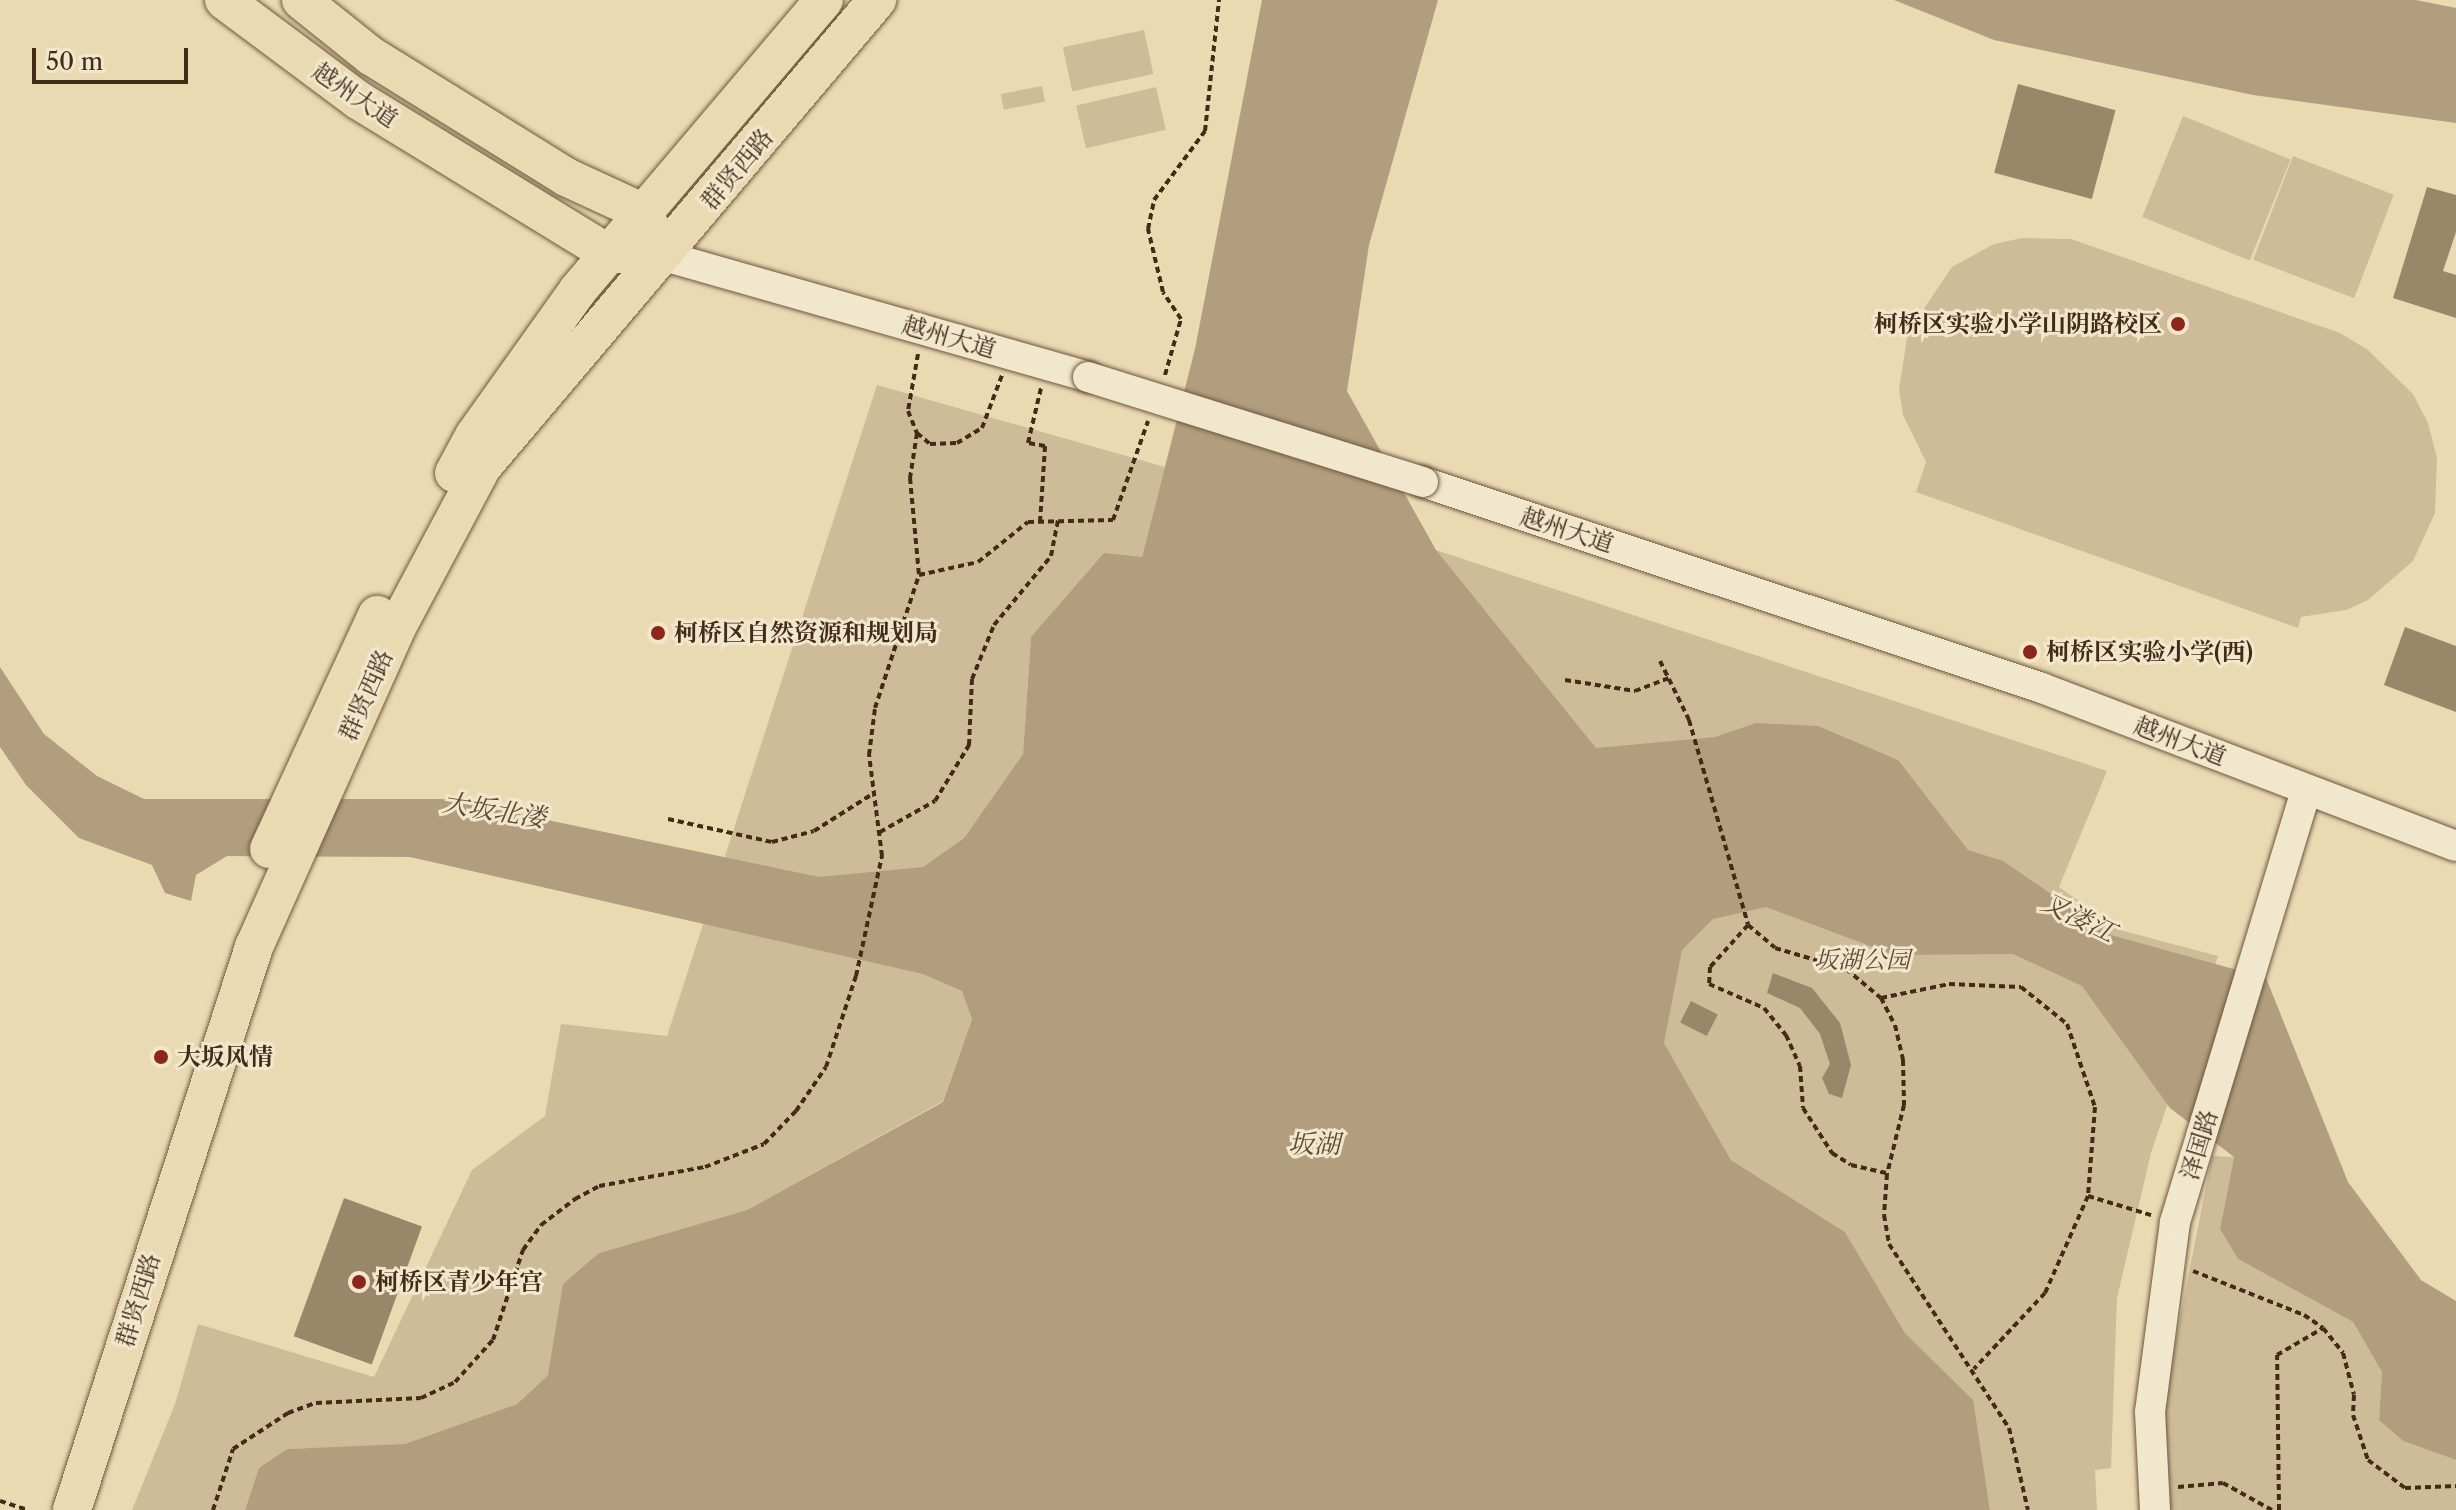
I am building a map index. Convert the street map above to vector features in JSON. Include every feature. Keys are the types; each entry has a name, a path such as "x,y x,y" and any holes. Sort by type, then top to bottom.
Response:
{"main road":[{"name":"越州大道","path":"224,0 358,100 609,254 664,256"},
{"name":"越州大道","path":"301,0 371,56 488,129 566,177 644,213"},
{"name":"群贤西路","path":"305,796 352,661 474,436 609,254 824,0"},
{"name":"群贤西路","path":"46,1510 226,950 276,861 305,796 482,467 664,256 877,0"},
{"path":"644,213 664,256"},
{"name":"群贤西路","path":"72,1510 276,861"}],"street":[{"name":"越州大道","path":"664,256 1088,377 1423,482 2042,688 2456,846"},
{"name":"泽国路","path":"2154,1495 2150,1412 2175,1222 2306,790"}],"path":[{"path":"1162,382 1181,319 1163,292 1148,229 1154,200 1205,131 1219,0"},
{"path":"923,330 908,411 917,433 930,444 957,443 982,428 1010,355"},
{"path":"1040,522 1045,446 1028,443 1046,365"},
{"path":"919,575 978,562 1028,522 1113,520 1151,411"},
{"path":"213,1510 233,1449 288,1413 316,1403 421,1398 455,1382 493,1340 523,1250 541,1225 575,1199 599,1186 705,1167 764,1144 796,1111 826,1067 856,976 882,856 869,755 875,708 919,575 910,478 917,433"},
{"path":"880,832 935,801 969,745 972,679 994,625 1051,556 1058,520"},
{"path":"1660,661 1689,720 1748,925 1775,948 1846,969 1881,998 1903,1060 1904,1105 1887,1174 1884,1215 1889,1244 1915,1290 1974,1369 2009,1428 2028,1510"},
{"path":"1565,680 1635,691 1669,678"},
{"path":"668,819 772,842 814,831 874,793"},
{"path":"1748,925 1710,967 1709,984 1764,1008 1786,1035 1800,1066 1803,1108 1832,1153 1887,1174"},
{"path":"1881,998 1949,984 2021,987 2067,1024 2095,1107 2088,1196 2045,1293 1974,1369"},
{"path":"2088,1196 2175,1222"},
{"path":"2168,1260 2304,1315 2323,1328 2343,1353 2354,1395 2353,1415 2368,1460 2405,1488 2456,1486"},
{"path":"2279,1510 2277,1355 2323,1328"},
{"path":"2154,1495 2223,1483 2272,1510"},
{"path":"0,1501 28,1510"}],"green space":[{"path":"1144,30 1153,74 1072,91 1063,47"},
{"path":"1042,86 1045,102 1004,110 1001,94"},
{"path":"1156,87 1166,130 1086,148 1076,105"},
{"path":"2183,116 2291,159 2250,261 2142,217"},
{"path":"2293,156 2394,195 2354,298 2253,260"},
{"path":"2022,238 2071,239 2340,333 2368,350 2413,394 2428,423 2437,458 2435,513 2413,561 2368,600 2346,610 2301,617 2298,628 1916,492 1926,462 1903,415 1899,389 1908,332 1952,267 1994,244"},
{"path":"877,385 1165,467 1142,557 1031,637 1023,754 964,838 923,867 972,1019 943,1101 747,1210 599,1253 548,1375 517,1404 405,1445 287,1449 259,1469 245,1510 132,1510 175,1404 198,1324 374,1377 472,1170 545,1116 561,1024 667,1036"},
{"name":"坂湖公园","path":"1436,550 2107,771 2059,887 2120,930 2218,956 2151,1153 2117,1298 2111,1468 2095,1470 2097,1510 1990,1510 1972,1400 1905,1333 1845,1232 1731,1160 1664,1043"},
{"path":"2212,1156 2234,1157 2220,1229 2238,1259 2353,1322 2382,1372 2379,1420 2403,1441 2456,1460 2456,1510 2166,1510 2164,1399"}],"water":[{"name":"坂湖","path":"1262,0 1438,0 1369,245 1347,391 1436,550 1596,748 1715,737 1756,723 1818,726 1898,760 1968,850 2003,861 2111,935 2266,978 2348,1182 2421,1280 2456,1301 2456,1460 2403,1441 2379,1420 2382,1372 2353,1322 2238,1259 2220,1229 2234,1157 2170,1108 2082,986 2013,954 1894,955 1766,907 1713,919 1682,950 1664,1043 1731,1160 1845,1232 1905,1333 1973,1400 1990,1510 245,1510 259,1468 287,1449 405,1444 517,1404 548,1375 563,1284 599,1253 747,1210 943,1102 972,1019 962,991 923,974 410,857 227,856 196,875 191,901 165,893 152,865 79,838 26,785 0,747 0,667 44,734 97,776 144,799 447,799 819,877 923,867 964,838 1023,754 1031,637 1104,553 1142,557 1195,349"},
{"path":"1894,0 2416,0 2456,8 2456,123 2253,95 1994,40"}],"building":[{"path":"2018,84 2116,110 2092,199 1994,173"},
{"path":"2427,187 2456,195 2456,232 2443,271 2456,275 2456,318 2393,298"},
{"path":"2405,627 2456,646 2456,712 2384,685"},
{"path":"1773,973 1812,988 1840,1023 1851,1065 1842,1098 1829,1094 1822,1078 1830,1064 1820,1034 1800,1008 1767,993"},
{"path":"1691,1001 1718,1015 1707,1036 1680,1022"},
{"name":"柯桥区青少年宫","path":"344,1198 422,1226 372,1365 294,1336"}],"place":[{"name":"柯桥区实验小学山阴路校区","path":"2178,324"},
{"name":"柯桥区自然资源和规划局","path":"658,633"},
{"name":"柯桥区实验小学(西)","path":"2030,652"},
{"name":"大坂风情","path":"161,1057"},
{"name":"柯桥区青少年宫","path":"359,1282"}],"water label":[{"name":"大坂北溇","path":"494,811"},
{"name":"叉溇江","path":"2078,918"}]}
